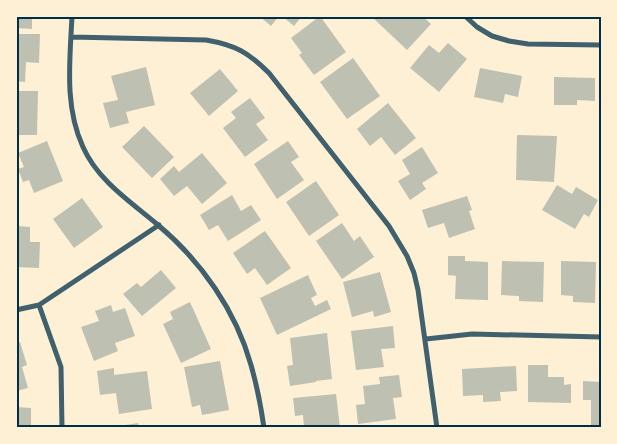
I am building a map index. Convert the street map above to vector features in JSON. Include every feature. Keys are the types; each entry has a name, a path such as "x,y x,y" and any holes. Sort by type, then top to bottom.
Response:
{"street":[{"path":"72,16 70,91 76,131 83,148 103,178 132,205 159,225 183,248 204,273 227,309 251,363 259,395 264,428"},
{"path":"465,16 477,27 492,36 509,41 528,44 601,45"},
{"path":"71,37 206,40 224,43 241,50 256,60 269,73 390,226 407,256 418,290 437,428"},
{"path":"16,310 39,305 159,225"},
{"path":"39,305 61,367 62,428"},
{"path":"426,339 472,334 601,337"}],"building":[{"path":"16,16 32,16 32,29 16,28"},
{"path":"259,16 279,16 271,26"},
{"path":"282,16 302,16 294,26"},
{"path":"320,16 346,52 314,75 299,55 302,53 291,38"},
{"path":"371,16 422,16 431,24 407,50"},
{"path":"19,34 40,34 39,63 26,62 25,82 16,81 16,43 19,43"},
{"path":"448,43 467,59 439,92 410,68 429,45 439,53"},
{"path":"353,58 380,96 347,119 320,82"},
{"path":"146,67 155,105 126,112 129,123 110,128 103,103 118,100 111,76"},
{"path":"480,68 522,76 518,97 505,94 503,103 474,97"},
{"path":"220,69 238,91 209,116 190,93"},
{"path":"554,77 595,78 595,101 577,100 577,105 554,105"},
{"path":"19,91 38,91 37,135 16,135 16,99 19,99"},
{"path":"250,98 265,118 256,124 268,140 245,157 223,128 236,118 231,112"},
{"path":"388,103 416,138 395,155 381,137 370,146 357,129"},
{"path":"144,126 174,157 152,178 122,147"},
{"path":"517,135 557,136 554,182 516,180"},
{"path":"47,141 63,181 34,193 29,180 23,182 18,169 24,167 18,153"},
{"path":"288,141 299,157 291,162 304,180 277,199 254,164"},
{"path":"422,147 438,173 422,183 426,189 410,200 398,181 410,174 402,160"},
{"path":"202,153 227,183 202,204 187,186 174,196 160,179 174,166 179,172"},
{"path":"316,181 339,215 309,236 286,202"},
{"path":"557,185 572,194 576,187 598,200 589,217 584,214 575,229 542,210"},
{"path":"232,195 241,211 251,205 261,220 228,241 218,225 209,230 200,215"},
{"path":"467,196 472,210 469,211 475,229 449,238 444,223 428,228 422,210"},
{"path":"82,198 103,227 74,248 53,219"},
{"path":"342,223 354,241 360,236 374,257 342,279 316,241"},
{"path":"16,226 30,227 30,242 40,242 39,268 16,267"},
{"path":"265,231 291,268 267,285 255,268 247,274 233,253"},
{"path":"448,256 465,256 465,261 488,262 488,300 455,299 456,276 448,275"},
{"path":"502,261 544,262 543,302 519,301 519,296 501,295"},
{"path":"561,261 596,262 595,303 573,302 573,296 561,295"},
{"path":"161,270 176,288 142,316 123,294 137,283 141,287"},
{"path":"380,272 391,312 374,317 373,311 352,317 343,282"},
{"path":"308,275 317,295 311,298 315,306 327,300 331,309 277,335 260,298"},
{"path":"190,302 211,349 181,363 163,324 173,319 170,312"},
{"path":"111,305 113,312 125,308 135,336 115,343 118,351 94,361 81,327 99,321 95,311"},
{"path":"393,326 395,348 381,349 384,367 356,370 351,331"},
{"path":"327,333 332,379 290,386 287,366 293,365 290,338"},
{"path":"20,342 27,365 22,367 28,388 16,391 16,343"},
{"path":"220,361 229,410 202,415 200,405 192,407 184,367"},
{"path":"528,365 548,365 548,377 564,377 564,385 571,384 571,403 528,402"},
{"path":"516,366 517,391 500,392 501,401 483,402 483,395 463,396 462,369"},
{"path":"114,368 114,375 147,371 152,409 119,414 116,393 100,395 97,371"},
{"path":"399,375 402,397 393,398 396,419 358,424 356,405 365,404 363,386 380,384 379,377"},
{"path":"583,381 601,382 601,428 591,428 591,400 583,400"},
{"path":"336,394 340,428 304,428 303,415 295,416 293,398"},
{"path":"16,407 31,408 31,428 16,428"},
{"path":"138,423 139,428 113,428 113,427"}]}
